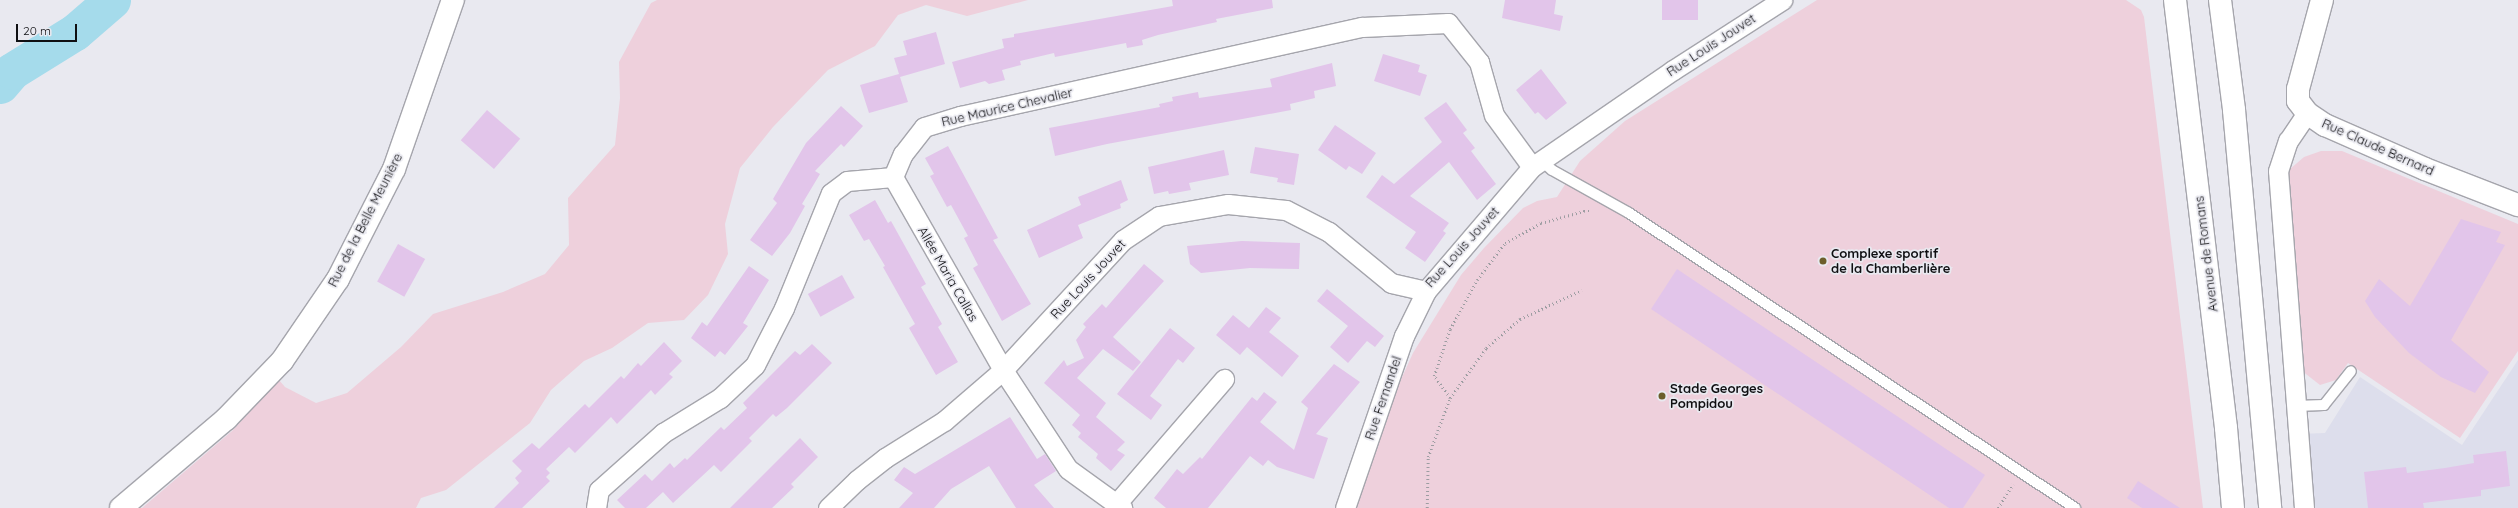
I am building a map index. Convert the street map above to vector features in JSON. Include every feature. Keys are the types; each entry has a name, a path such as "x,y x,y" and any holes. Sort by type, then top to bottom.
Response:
{"street":[{"name":"Rue de la Belle Meunière","path":"121,508 226,419 282,360 338,279 394,169 453,0"},
{"name":"Rue Louis Jouvet","path":"828,508 862,475 885,458 944,421 1003,370 1123,240 1159,216 1228,204 1286,210 1330,232 1391,283 1426,291 1537,164 1673,70 1782,0"},
{"path":"2168,0 2181,44"},
{"name":"Avenue de Romans","path":"2175,0 2226,428 2233,508"},
{"path":"2220,0 2234,110 2270,508"},
{"path":"2230,0 2234,110"},
{"name":"Rue Claude Bernard","path":"2322,0 2298,89 2298,101 2307,113 2326,125 2368,144 2518,205"},
{"name":"Rue Maurice Chevalier","path":"893,178 903,154 924,127 960,116 1362,27 1448,23 1479,62 1494,115 1537,164"},
{"path":"2304,508 2278,171 2288,141 2307,113"},
{"path":"596,508 599,490 663,433 720,398 755,365 784,308 831,193 847,181 893,178"},
{"name":"Allée Maria Callas","path":"893,178 1003,370 1068,469 1120,505"},
{"name":"Rue Fernandel","path":"1345,508 1404,336 1426,291"},
{"path":"1120,505 1224,379"}],"lane":[{"path":"1537,164 1552,170 1629,213 2075,508"},
{"path":"2295,406 2324,405 2350,371"}],"path":[{"path":"1450,398 1434,376 1450,329 1477,280 1505,243 1541,222 1584,211 1629,213"},
{"path":"1427,508 1428,457 1450,398 1486,348 1520,319 1582,290"},
{"path":"1998,508 2020,472"}],"shaded area":[{"path":"657,0 1028,0 967,16 926,5 898,15 875,46 828,70 773,127 740,168 725,224 728,254 708,295 684,320 648,323 612,348 584,361 551,390 530,423 446,490 421,498 416,508 142,508 232,431 279,380 285,387 316,403 347,393 401,347 433,314 503,292 545,274 569,245 568,198 615,145 620,98 619,62 651,3"},
{"name":"Complexe sportif de la Chamberlière","path":"1817,0 2126,0 2141,10 2144,17 2203,508 1351,508 1385,415 1413,353 1461,275 1484,248 1523,208 1537,201 1557,197 1580,161 1625,121"},
{"path":"2321,151 2342,151 2518,224 2518,351 2460,438 2348,363 2336,380 2320,385 2297,367 2282,176 2304,157"},
{"path":"2518,360 2518,508 2305,508 2298,434 2325,433 2360,377 2462,445"}],"building":[{"path":"1172,0 1272,0 1273,8 1216,19 1217,22 1158,35 1142,40 1143,45 1127,48 1126,43 1055,57 1054,53 1020,61 1021,65 1002,70 1005,80 989,84 985,81 960,88 952,62 1004,48 1002,39 1014,37 1014,34 1173,6"},
{"path":"1505,0 1556,0 1554,14 1563,16 1560,31 1502,18"},
{"path":"1662,0 1698,0 1698,20 1662,20"},
{"path":"936,32 945,64 900,77 908,102 869,113 860,85 899,74 894,58 907,55 903,41"},
{"path":"1383,54 1420,65 1418,72 1427,75 1420,96 1374,81"},
{"path":"1332,63 1336,86 1314,91 1315,98 1290,104 1291,110 1107,144 1055,156 1049,128 1160,107 1159,104 1173,101 1172,97 1198,92 1199,98 1272,87 1270,79"},
{"path":"1541,69 1567,103 1546,120 1538,112 1535,114 1516,90"},
{"path":"1446,102 1467,130 1463,133 1475,148 1471,151 1496,184 1477,200 1449,162 1410,196 1449,223 1443,231 1446,233 1425,262 1405,248 1416,232 1366,197 1382,175 1394,184 1442,142 1424,118"},
{"path":"841,106 863,126 844,147 841,144 815,171 820,174 802,204 805,206 790,233 772,256 750,240 777,203 773,199 806,143"},
{"path":"487,110 520,139 494,169 461,140"},
{"path":"1335,125 1376,153 1362,174 1349,166 1346,170 1318,150"},
{"path":"948,146 998,238 993,240 1031,304 1002,321 973,268 978,265 964,238 968,236 951,205 947,207 930,176 934,174 925,158"},
{"path":"1255,147 1299,154 1294,185 1277,182 1278,178 1250,173"},
{"path":"1224,150 1229,175 1189,183 1191,190 1169,194 1168,191 1154,194 1148,167"},
{"path":"1121,180 1128,200 1120,204 1121,208 1078,225 1083,238 1039,258 1027,230 1081,205 1078,197"},
{"path":"875,200 888,223 891,221 926,284 921,287 942,324 938,327 958,362 936,375 909,328 915,324 883,267 885,266 869,239 864,241 849,215"},
{"path":"2461,219 2501,232 2496,242 2505,245 2451,340 2489,372 2475,393 2441,377 2409,353 2375,317 2365,301 2379,279 2410,306"},
{"path":"1242,241 1300,243 1299,269 1250,268 1201,273 1190,264 1187,246"},
{"path":"398,244 425,259 404,297 377,282"},
{"path":"1144,264 1164,281 1113,337 1141,362 1133,371 1103,349 1077,378 1106,403 1096,417 1125,442 1117,450 1125,455 1111,471 1096,458 1098,454 1078,437 1081,433 1072,425 1080,415 1044,383 1064,360 1067,366 1084,358 1076,340 1086,327 1083,324 1102,304 1106,308"},
{"path":"749,266 769,280 743,323 748,326 725,355 720,351 715,357 691,338 702,322 707,326"},
{"path":"1677,269 1985,475 1963,508 1949,508 1651,309"},
{"path":"842,275 855,298 820,317 808,294"},
{"path":"1327,289 1384,336 1375,347 1367,341 1348,363 1330,347 1348,326 1317,301"},
{"path":"1266,307 1281,318 1269,332 1299,356 1282,377 1247,347 1240,355 1216,335 1233,315 1249,328"},
{"path":"1170,328 1195,348 1183,363 1178,359 1150,396 1162,405 1151,420 1117,394"},
{"path":"664,342 682,361 669,374 673,377 655,395 651,390 617,424 611,417 575,453 569,447 546,469 550,473 546,477 550,481 522,508 494,508 519,483 515,478 522,471 512,461 532,443 539,449 585,404 589,408 621,376 624,379 638,363 641,366"},
{"path":"812,344 832,363 787,408 776,417 773,414 749,438 752,441 721,472 714,465 673,503 663,492 646,508 625,508 617,500 645,474 652,481 670,463 674,468 685,458 687,460 721,427 724,430 747,408 743,403 795,351 800,355"},
{"path":"1334,364 1360,382 1316,434 1328,438 1314,479 1277,467 1268,460 1263,466 1250,456 1208,508 1166,508 1154,498 1177,469 1183,474 1200,457 1202,459 1252,397 1257,401 1264,392 1277,402 1260,422 1294,450 1308,408 1301,402"},
{"path":"1010,417 1037,459 1045,454 1056,471 1034,485 1054,508 1016,508 989,466 951,489 934,508 899,508 913,493 894,480 904,467 915,474"},
{"path":"800,438 818,457 791,484 794,487 772,508 730,508"},
{"path":"2506,451 2510,486 2481,490 2481,496 2423,503 2424,508 2368,508 2364,472 2406,467 2407,473 2445,468 2474,463 2473,455"},
{"path":"2138,481 2180,508 2142,508 2127,498"}],"waterway":[{"path":"0,85 12,71 75,32 112,0"}],"place":[{"name":"Complexe sportif de la Chamberlière","path":"1823,261"},
{"name":"Stade Georges Pompidou","path":"1662,396"}]}
